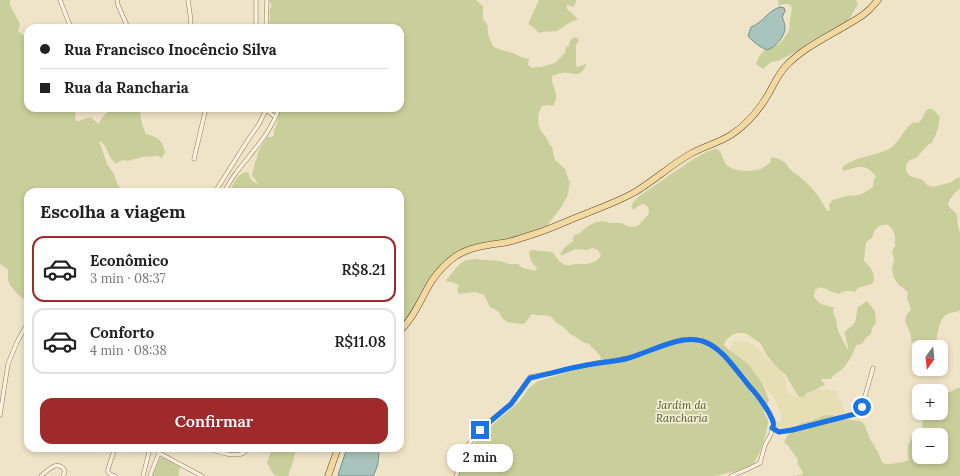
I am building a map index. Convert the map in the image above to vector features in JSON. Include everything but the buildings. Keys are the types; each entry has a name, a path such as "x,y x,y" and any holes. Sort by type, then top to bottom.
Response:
{"main road":[{"path":"404,326 414,313 436,275 454,258 466,250 475,247 518,239 535,234 619,200 644,186 694,152 731,135 746,123 759,108 780,74 791,61 807,49 863,15 878,0"},
{"path":"328,476 337,452"}],"street":[{"path":"60,0 69,24"},
{"path":"117,0 126,24"},
{"path":"188,0 190,24"},
{"path":"256,0 256,24"},
{"path":"266,24 267,0"},
{"path":"194,159 205,112"},
{"path":"217,188 264,112"},
{"path":"270,112 275,118"},
{"path":"227,188 264,136 275,118 277,112"},
{"path":"0,415 8,364 24,330"},
{"path":"456,476 465,449 480,430 511,404 530,378 586,365 628,358 679,340 689,339 702,341 713,346 724,354 754,391 767,409 774,423 771,434 765,445 760,463 731,476"},
{"path":"772,428 779,432 792,430 855,414 862,407 873,368"},
{"path":"114,452 108,472 115,476"},
{"path":"142,476 149,452"},
{"path":"219,452 235,455 243,452"},
{"path":"150,476 159,453 202,476"},
{"path":"42,475 51,468 58,466 63,467 65,471 63,476"},
{"path":"42,475 48,476"}],"shaded area":[{"path":"734,341 754,344 769,361 783,368 789,394 796,397 810,389 836,390 845,413 808,426 779,432 773,428 782,418 776,401 748,364 735,354 728,353"}],"green space":[{"path":"0,0 10,0 10,5 20,24 18,31 24,35 24,112 76,112 76,121 90,117 99,124 101,119 108,112 140,112 144,131 146,134 161,141 165,152 162,158 157,156 142,157 128,161 122,160 115,164 105,146 99,141 107,164 114,174 120,188 24,188 24,299 13,289 8,280 8,270 0,264"},
{"path":"269,0 476,0 483,6 483,19 488,26 488,34 493,46 529,59 528,65 532,68 555,63 565,53 566,47 569,46 570,40 575,37 579,40 576,46 576,66 578,67 586,64 586,66 578,74 561,73 552,76 556,100 553,106 542,106 538,115 541,131 552,147 555,160 565,169 570,182 568,195 562,206 547,226 518,239 461,252 437,277 404,322 404,188 232,188 236,179 241,174 248,172 250,178 258,184 252,175 255,162 258,152 267,137 272,137 274,135 279,112 404,112 404,24 269,24 270,10 272,6"},
{"path":"539,0 577,0 572,7 567,5 567,9 578,19 557,31 539,33 528,24"},
{"path":"778,0 856,0 858,3 848,21 809,42 799,50 778,61 771,62 763,69 756,64 760,55 770,46 774,44 778,45 786,36 789,29 792,8 789,4 785,4 780,5 779,8"},
{"name":"Jardim da Rancharia","path":"928,109 933,110 940,117 938,129 932,143 929,144 916,158 910,160 906,165 906,171 910,176 923,180 927,185 933,187 952,182 960,177 960,189 953,195 948,204 956,213 960,234 960,311 947,314 943,318 937,334 937,340 912,340 911,342 910,334 905,321 907,314 911,310 907,298 908,292 898,284 894,278 892,270 894,258 892,252 896,244 894,244 894,234 889,225 882,225 877,227 872,238 866,242 864,261 874,274 872,284 858,288 855,292 846,291 839,294 821,287 815,290 814,297 819,302 823,305 835,308 833,312 838,331 848,350 845,331 855,322 858,307 867,301 875,311 876,323 872,328 871,334 862,344 856,345 849,361 841,370 831,379 821,380 825,385 806,393 804,397 798,396 785,374 767,356 761,344 745,333 732,335 726,340 724,345 750,366 761,382 769,400 764,413 768,421 765,438 757,458 751,465 715,476 458,476 470,448 493,424 520,401 529,388 538,381 593,365 596,360 600,360 601,357 590,344 585,343 570,334 550,316 532,314 525,323 522,324 507,322 502,318 499,312 490,307 484,295 475,292 459,294 457,291 459,285 452,282 447,282 447,279 460,264 466,260 475,259 500,261 509,264 518,264 523,268 536,271 537,268 532,263 529,254 532,250 552,252 566,265 588,264 593,262 601,255 598,250 592,248 587,250 576,249 563,255 560,254 565,247 573,241 573,237 575,235 596,222 603,221 622,223 626,226 632,227 638,226 648,215 649,211 648,207 644,204 632,209 632,204 636,199 690,161 706,152 717,149 720,151 726,164 737,170 753,171 761,169 771,162 772,157 783,161 813,189 829,212 829,205 832,200 847,196 859,195 873,187 874,179 876,177 869,169 858,167 844,171 842,169 845,165 857,159 891,148 914,122 917,123 921,121"},
{"path":"960,387 960,476 797,476 802,475 803,473 797,464 798,460 784,442 791,426 796,427 802,423 829,415 862,422 882,462 885,464 909,460 908,448 912,438 912,464 948,464 948,428 922,427 923,420 948,420 948,393"},
{"path":"271,452 295,452 288,476 279,476 274,474 267,462"},
{"path":"160,458 164,458 180,467 178,476 152,476"}],"water":[{"path":"781,7 784,8 785,11 783,18 785,26 784,34 776,44 767,50 748,36 751,27 773,10"},
{"path":"346,452 379,452 378,463 373,476 338,475"}],"route":[{"path":"480,430 511,404 530,378 586,365 628,358 679,340 689,339 702,341 713,346 724,354 767,409 774,423 772,428 779,432 855,414 862,407"}]}
